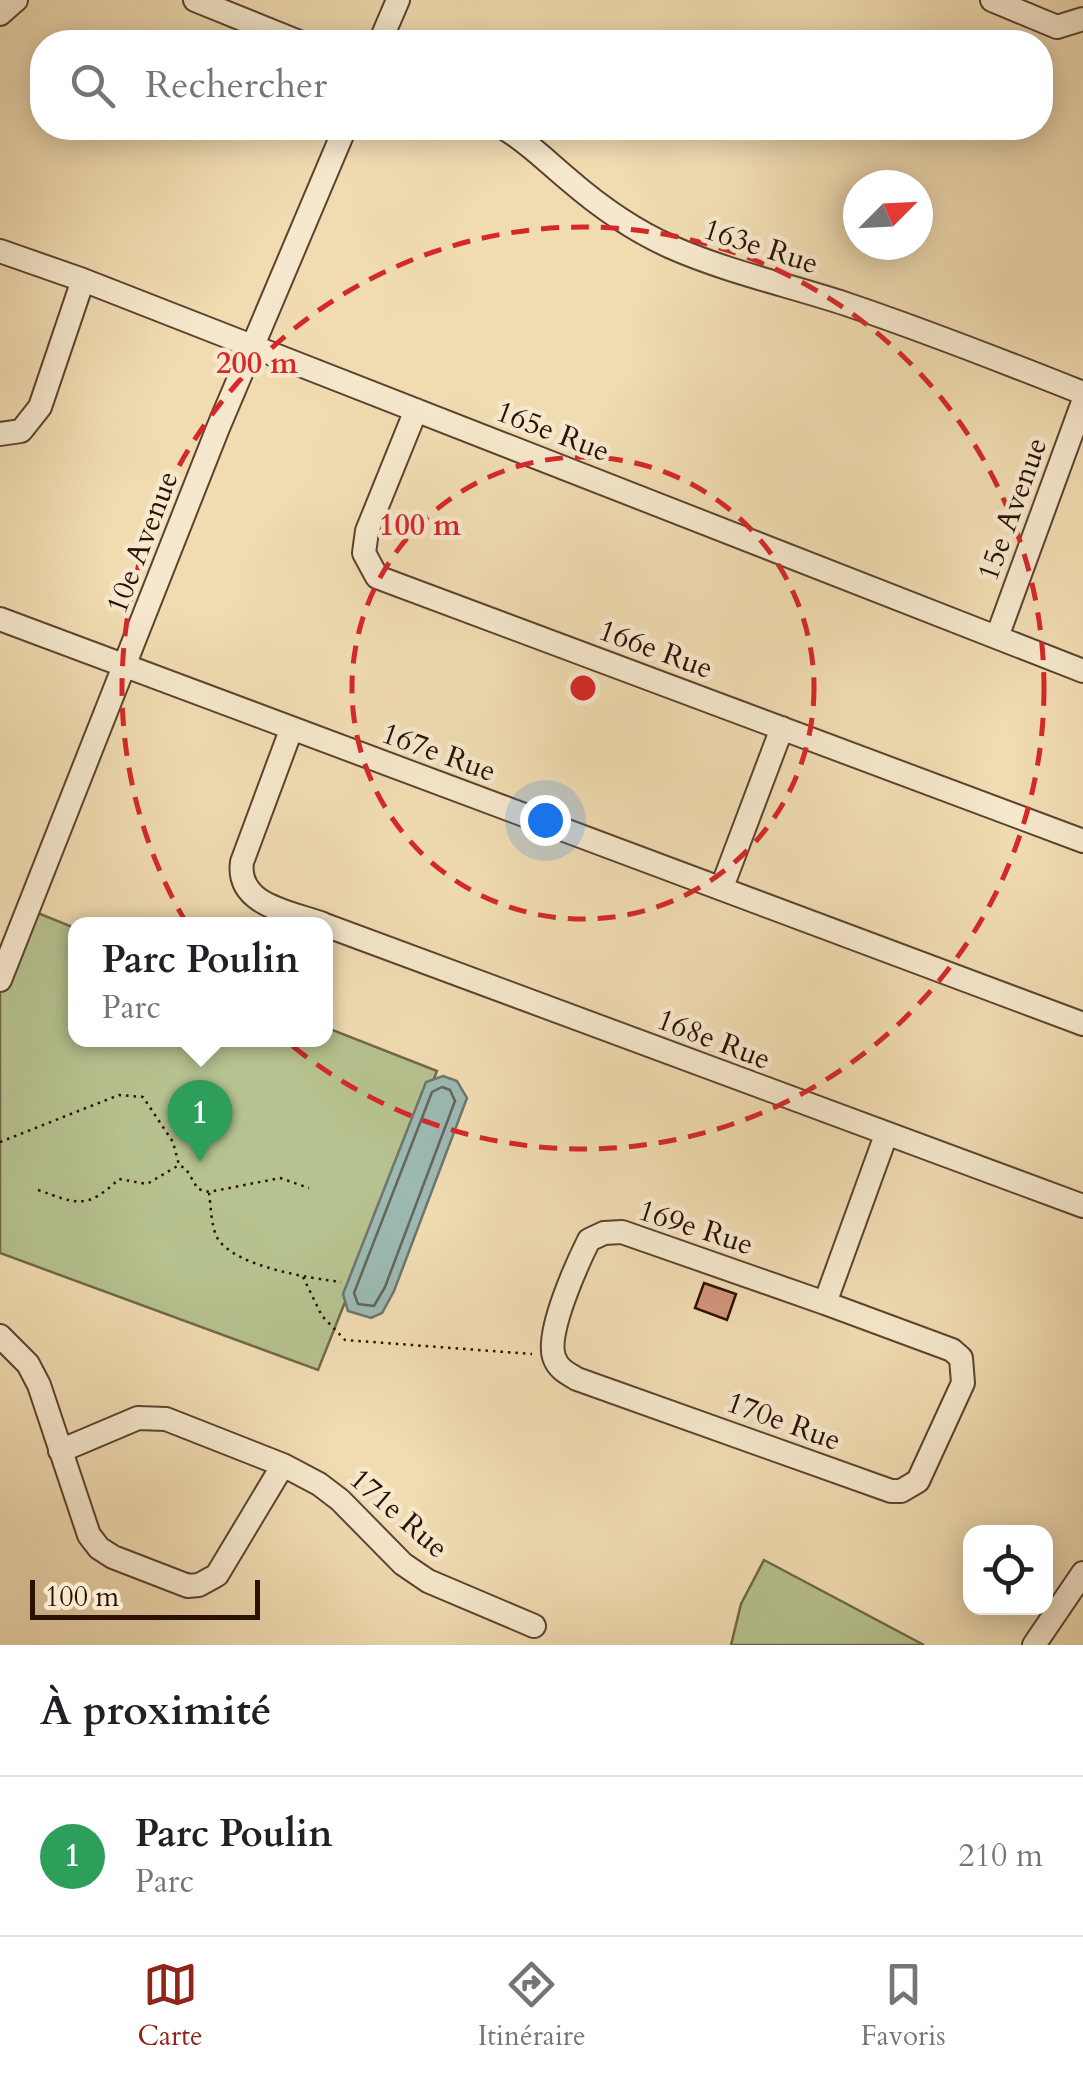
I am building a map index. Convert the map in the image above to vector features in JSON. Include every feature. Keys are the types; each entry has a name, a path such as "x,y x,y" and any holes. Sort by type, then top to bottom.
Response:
{"street":[{"path":"0,14 16,0"},
{"path":"195,0 269,30"},
{"path":"385,30 398,0"},
{"path":"992,0 1057,27 1083,19"},
{"name":"10e Avenue","path":"0,980 218,428 340,140"},
{"name":"163e Rue","path":"523,140 600,205 669,246 736,272 974,349 1083,393"},
{"name":"165e Rue","path":"0,251 254,346 1083,671"},
{"path":"0,434 21,431 40,408 83,280"},
{"name":"15e Avenue","path":"997,637 1083,402"},
{"name":"166e Rue","path":"416,410 367,531 364,553 377,577 1083,841"},
{"name":"167e Rue","path":"0,619 1083,1024"},
{"path":"722,887 782,728"},
{"name":"168e Rue","path":"291,730 242,862 242,882 254,898 303,917"},
{"name":"168e Rue","path":"333,928 886,1135 1083,1204"},
{"path":"826,1302 886,1135"},
{"name":"169e Rue","path":"553,1346 589,1240 604,1233 622,1232 952,1350 960,1358 963,1383"},
{"path":"0,1336 28,1364 39,1384 88,1535 113,1557 188,1586 199,1585 217,1575 283,1465"},
{"name":"170e Rue","path":"553,1346 560,1369 577,1379 890,1491 902,1491 918,1481 963,1383"},
{"name":"171e Rue","path":"60,1451 138,1418 166,1418 283,1465 319,1484 403,1564 428,1581 534,1626"},
{"path":"1034,1645 1083,1573"}],"path":[{"path":"0,1142 119,1095 143,1097 173,1142 179,1166"},
{"path":"38,1190 79,1204 102,1196 119,1180 146,1184 179,1166"},
{"path":"179,1166 186,1169 198,1189 209,1192 280,1178 309,1188"},
{"path":"209,1192 216,1238 234,1254 302,1277 341,1282"},
{"path":"302,1277 322,1316 345,1340 553,1346"}],"green space":[{"path":"28,909 68,925 68,1047 333,1047 333,1030 437,1071 318,1370 0,1253 0,980"},
{"path":"764,1560 924,1645 731,1645 741,1604"}],"water":[{"path":"443,1076 457,1081 467,1098 394,1291 382,1313 371,1318 348,1311 343,1294 426,1082"}],"building":[{"path":"704,1283 736,1294 727,1320 695,1308"}],"place":[{"name":"Parc Poulin","path":"200,1162"}]}
